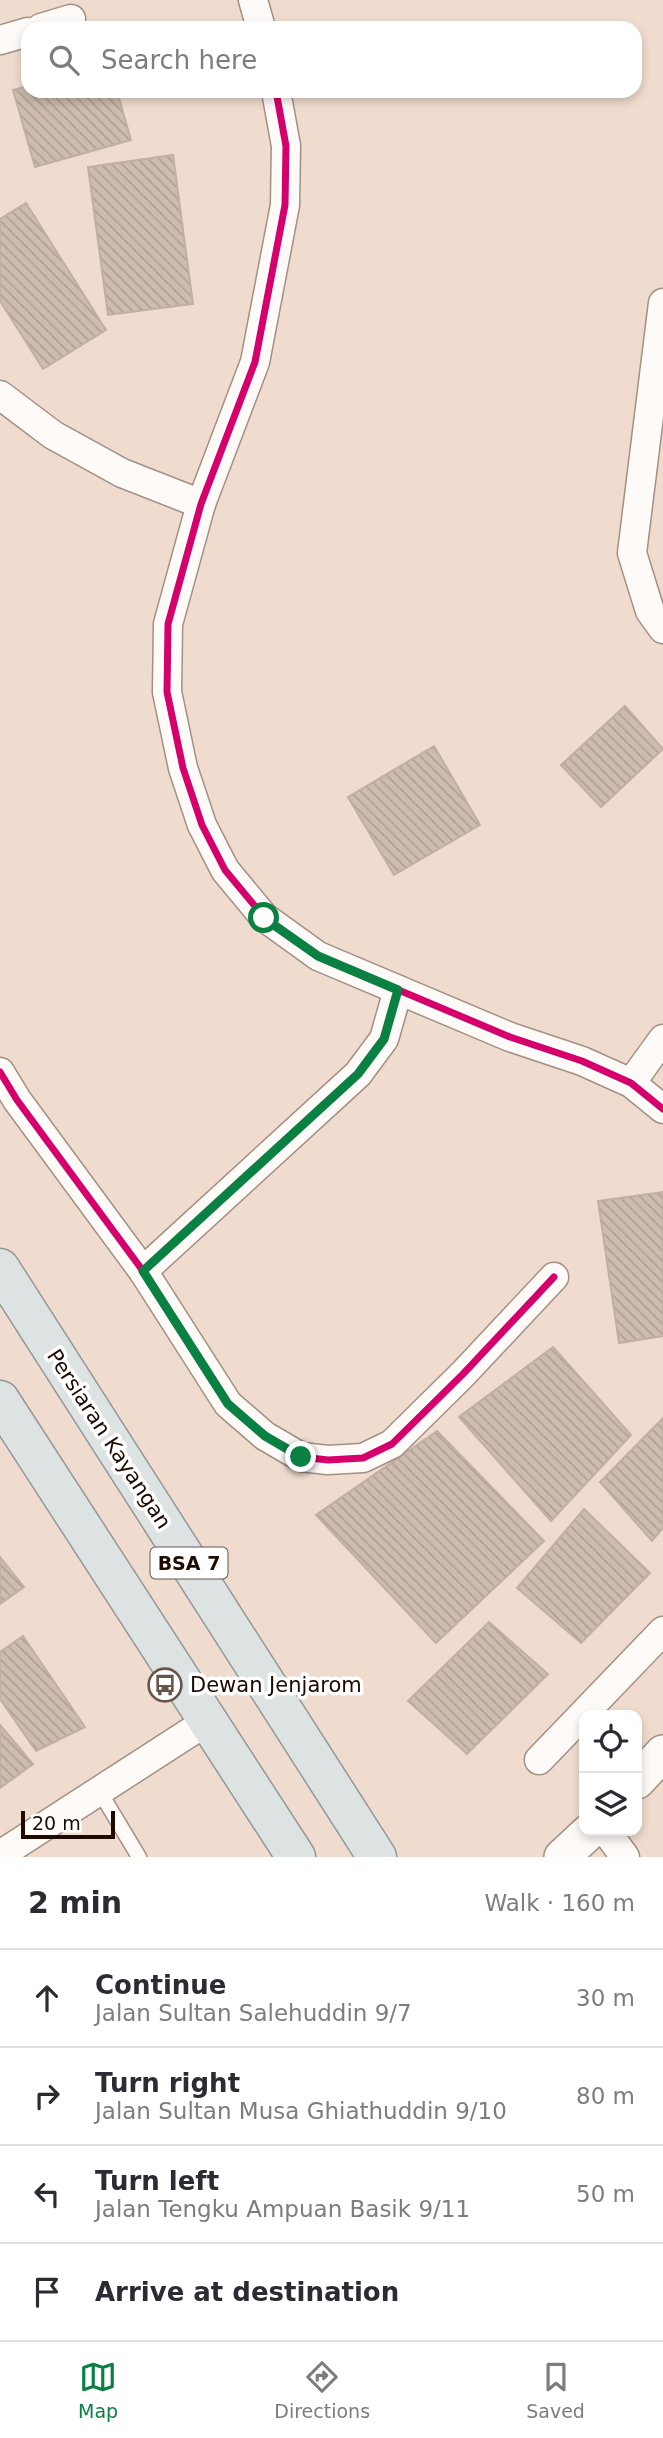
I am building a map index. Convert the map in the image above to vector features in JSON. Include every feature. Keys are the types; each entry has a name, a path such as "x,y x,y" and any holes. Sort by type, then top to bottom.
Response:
{"main road":[{"name":"Persiaran Kayangan","path":"0,1268 377,1857"},
{"name":"BSA 7","path":"0,1400 296,1857"}],"street":[{"path":"253,0 259,21"},
{"path":"64,21 71,19"},
{"path":"0,40 21,34"},
{"path":"277,98 286,146 285,205 255,362 201,505 168,624 167,692 183,768 202,825 225,870 264,918 318,956 510,1037 582,1061 631,1083 663,1109"},
{"path":"663,303 632,553 650,611 663,629"},
{"path":"0,395 53,435 122,473 201,505"},
{"path":"143,1271 358,1074 384,1039 398,990"},
{"path":"631,1083 663,1039"},
{"path":"0,1072 143,1271 228,1404 265,1436 301,1457 328,1460 363,1458 392,1444 463,1374 554,1277"},
{"path":"539,1760 663,1631"},
{"path":"0,1855 209,1720"},
{"path":"642,1776 663,1753"},
{"path":"562,1857 585,1836"},
{"path":"610,1836 625,1857"}],"lane":[{"path":"100,1792 139,1857"}],"building":[{"path":"21,88 21,98 119,98 131,140 35,167 13,90"},
{"path":"173,155 193,304 108,315 88,167"},
{"path":"26,203 106,330 43,369 0,301 0,219"},
{"path":"625,706 663,749 601,807 561,765"},
{"path":"434,746 480,825 394,875 348,797"},
{"path":"663,1192 663,1336 619,1343 598,1201"},
{"path":"553,1347 631,1435 551,1521 459,1417"},
{"path":"663,1418 663,1528 652,1541 600,1482"},
{"path":"437,1431 544,1541 436,1643 316,1515"},
{"path":"584,1509 650,1573 581,1643 517,1588"},
{"path":"0,1557 24,1587 0,1604"},
{"path":"489,1622 548,1674 467,1754 408,1701"},
{"path":"23,1636 85,1727 36,1751 0,1699 0,1652"},
{"path":"0,1725 33,1764 0,1788"}],"cycle path":[{"path":"277,98 286,146 285,205 255,362 201,504 168,624 167,692 183,768 202,825 225,870 264,917 318,956 510,1037 582,1061 631,1083 663,1109"},
{"path":"0,1072 17,1100 143,1271 228,1404 265,1436 301,1457 328,1460 363,1458 392,1444 463,1374 554,1277"}],"place":[{"name":"Dewan Jenjarom","path":"165,1685"}],"route":[{"path":"264,918 318,956 398,990 384,1039 358,1074 143,1271 228,1404 265,1436 301,1457"}]}
